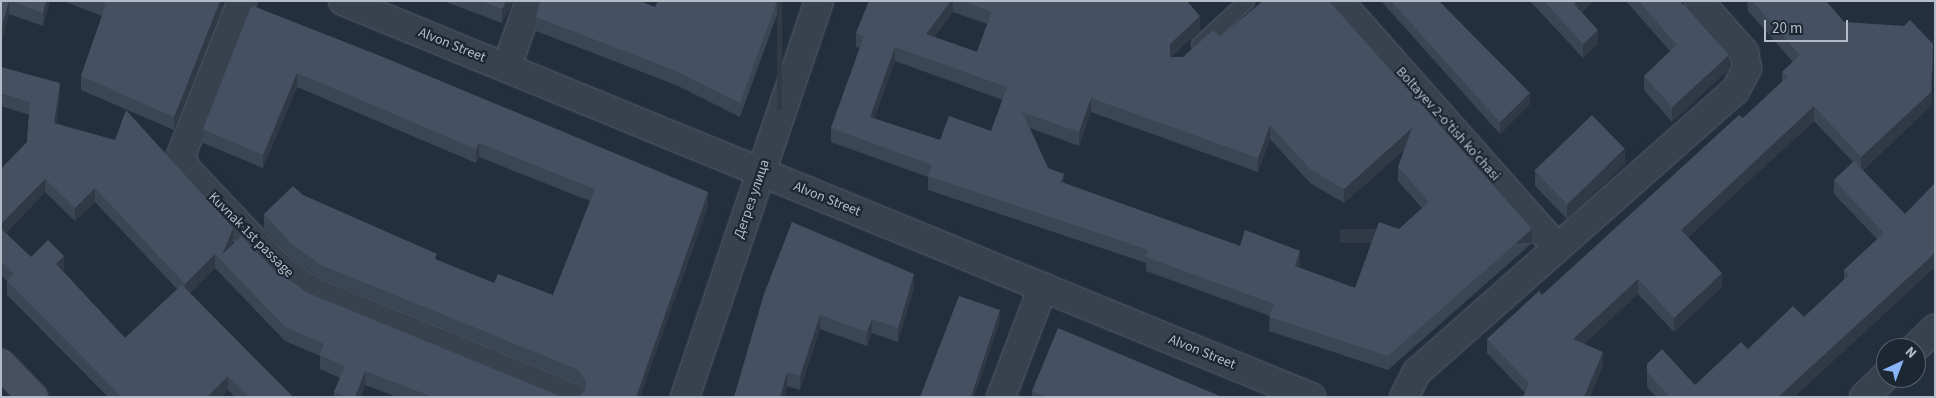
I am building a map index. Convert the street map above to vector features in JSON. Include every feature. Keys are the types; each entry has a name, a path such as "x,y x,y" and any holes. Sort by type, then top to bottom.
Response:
{"main road":[{"path":"1,364 33,397"}],"street":[{"name":"Kuvnak 1st passage","path":"242,1 180,155 186,169 282,270 314,292 572,397"},
{"name":"Alvon Street","path":"343,1 507,66 1310,397"},
{"path":"507,66 530,1"},
{"name":"Дегрез улица","path":"685,397 819,1"},
{"name":"Boltayev 2-o'tish ko'chasi","path":"1338,1 1557,247"},
{"path":"1404,397 1417,372 1735,91 1747,68 1744,52 1699,1"},
{"path":"1001,397 1043,287"},
{"path":"1926,338 1935,329"},
{"path":"1864,397 1876,386"}],"lane":[{"path":"1184,58 1246,1"}],"building":[{"path":"1,1 9,1 1,28"},
{"path":"12,1 46,1 43,13"},
{"path":"100,1 220,1 174,117 81,76 106,4"},
{"path":"481,1 506,1 502,9"},
{"path":"540,1 640,1 655,7 658,1 777,1 740,103 676,71 536,17"},
{"path":"869,1 951,1 926,34 977,52 992,12 963,1 1187,1 1200,16 1170,44 1170,57 1183,57 1213,30 1220,37 1263,1 1329,1 1532,229 1388,356 1269,317 1274,304 1146,257 1148,250 928,176 932,165 831,128 864,36 856,33","holes":["895,47 1007,87 991,131 949,116 940,140 870,117","1091,98 1258,158 1270,125 1310,169 1344,189 1412,128 1398,167 1429,202 1399,229 1379,222 1355,288 1295,266 1300,251 1245,230 1240,246 1061,182 1064,174 1048,168 1022,112 1079,132"]},
{"path":"1391,1 1439,1 1530,93 1500,122"},
{"path":"1544,1 1577,1 1574,4 1598,30 1583,44"},
{"path":"1639,1 1680,1 1729,55 1672,107 1644,76 1677,45"},
{"path":"1752,1 1826,1 1844,22 1904,26 1910,20 1933,44 1931,92 1861,157 1814,106 1681,230 1722,273 1674,318 1638,279 1573,339 1603,352 1584,397 1523,397 1529,383 1487,339 1539,291 1542,295 1739,115 1743,118 1787,77 1782,72 1800,55"},
{"path":"253,6 383,57 708,192 636,397 575,397 580,396 585,390 586,381 577,369 321,265 292,244 264,214 293,186 303,195 437,254 435,259 494,283 498,274 553,295 595,189 479,143 476,149 297,73 263,155 203,129 250,9"},
{"path":"1,67 60,83 54,123 115,140 126,110 233,228 222,255 241,236 273,269 308,293 562,397 433,397 365,371 355,397 347,397 334,392 345,366 320,355 324,344 285,327 215,254 185,284 95,188 75,208 45,179 1,224 1,169 27,142 30,102 1,93"},
{"path":"1592,115 1625,149 1567,204 1534,171"},
{"path":"1854,161 1905,214 1935,183 1935,253 1778,397 1670,397 1647,372 1647,364 1662,349 1695,385 1741,342 1748,349 1793,306 1804,317 1849,275 1844,270 1884,233 1834,180"},
{"path":"792,222 914,274 898,328 872,319 867,332 820,315 800,376 787,372 780,397 734,397 764,294"},
{"path":"1,229 31,257 48,240 64,256 56,264 125,338 182,285 293,397 249,397 228,376 207,397 122,397 7,281 14,274 1,261"},
{"path":"959,296 1000,310 971,397 920,397"},
{"path":"1058,328 1222,397 1047,397 1032,391"}]}
